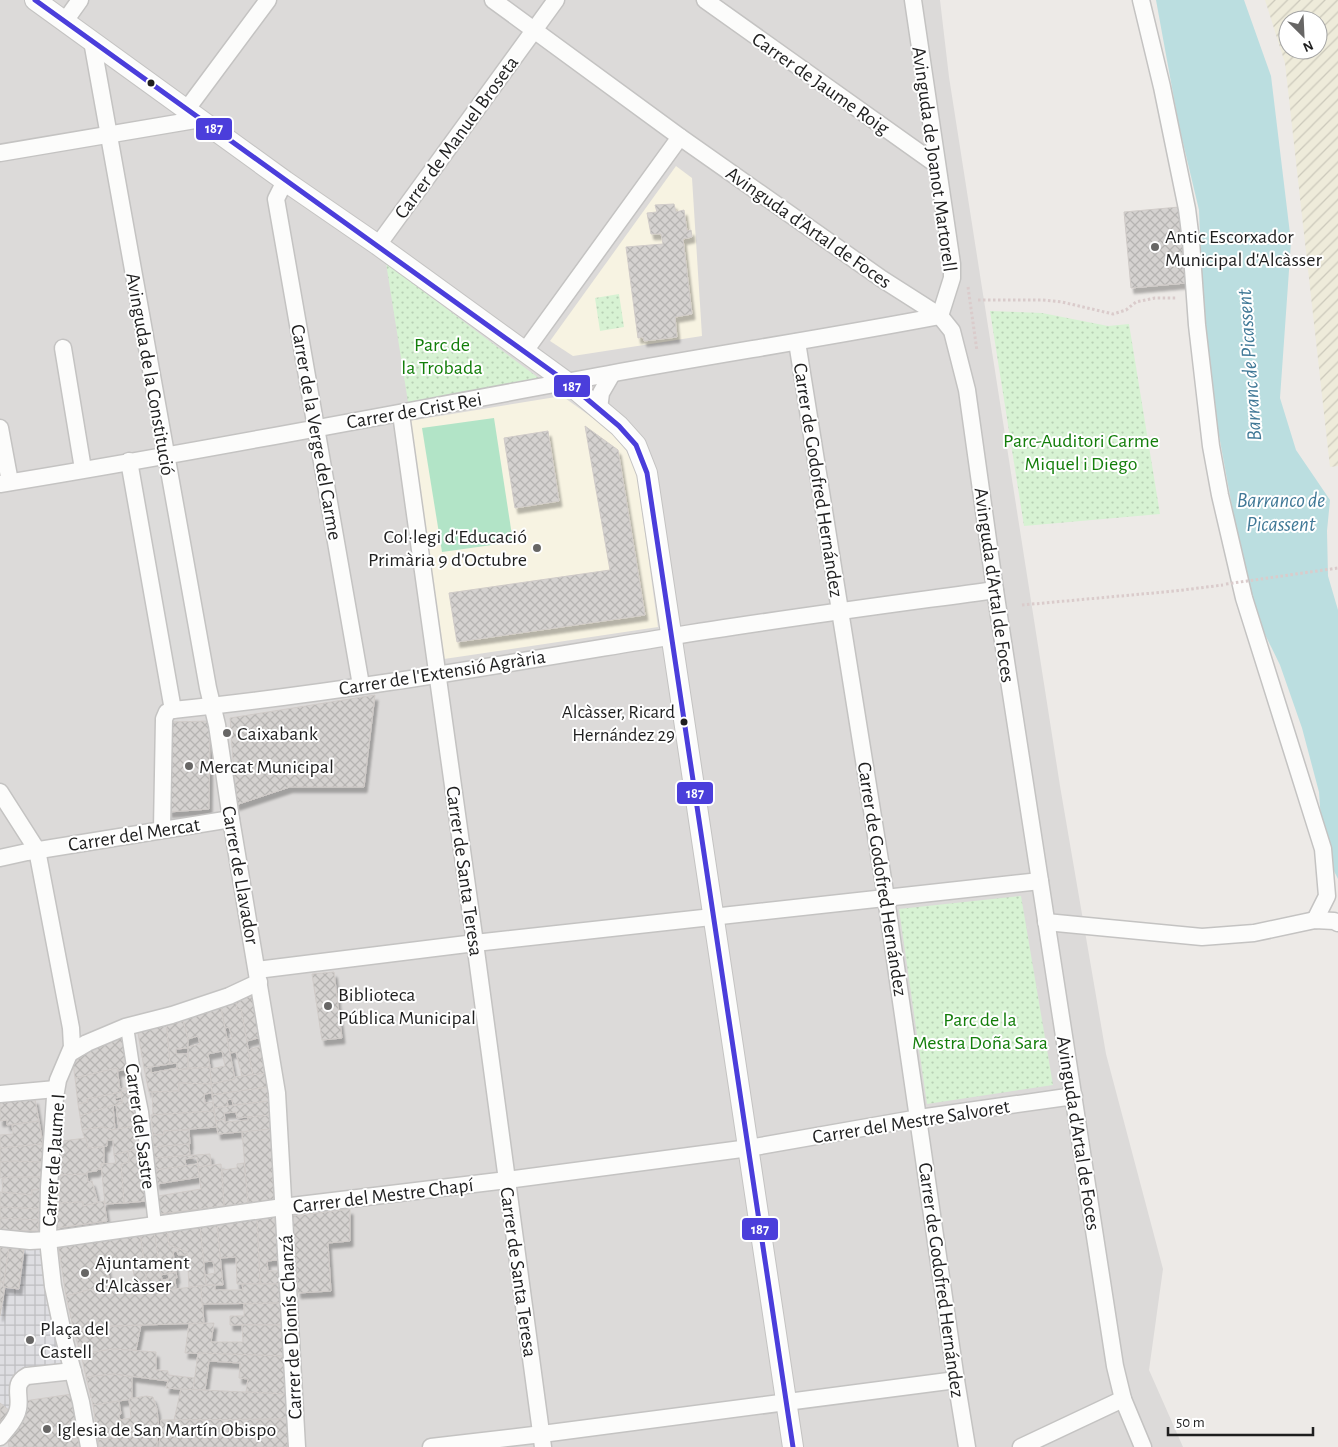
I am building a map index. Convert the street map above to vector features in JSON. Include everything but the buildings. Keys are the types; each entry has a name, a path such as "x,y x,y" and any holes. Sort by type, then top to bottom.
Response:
{"street":[{"path":"36,0 285,181 378,245 525,351 599,409 619,426 636,445 647,473 670,637 793,1447"},
{"path":"65,21 80,0"},
{"path":"0,153 109,134 194,114 268,0"},
{"name":"Avinguda d'Artal de Foces","path":"493,0 680,137 882,279 940,316 952,331 967,390 995,590 1115,1366 1123,1399 1143,1447"},
{"name":"Carrer de Manuel Broseta","path":"378,245 556,0"},
{"name":"Carrer de Jaume Roig","path":"705,0 937,165"},
{"name":"Avinguda de Joanot Martorell","path":"913,0 952,264 952,278 940,316"},
{"path":"1141,0 1162,87 1184,195 1191,241 1211,446 1220,495 1242,589 1323,848 1327,896 1315,920"},
{"name":"Avinguda de la Constitució","path":"92,41 165,455 208,688 213,706"},
{"path":"525,351 680,137"},
{"name":"Carrer de la Verge del Carme","path":"285,181 276,200 361,685"},
{"name":"Carrer de Crist Rei","path":"5,483 316,427 401,414 612,374 940,316"},
{"name":"Carrer de Godofred Hernández","path":"797,342 886,898 967,1447"},
{"path":"63,348 82,469"},
{"path":"599,409 600,393 612,374"},
{"name":"Carrer de Santa Teresa","path":"401,414 542,1441"},
{"path":"0,428 5,483"},
{"name":"Avinguda de la Constitució","path":"129,461 173,710"},
{"name":"Carrer de l'Extensió Agrària","path":"213,706 995,590"},
{"path":"162,829 164,719 167,712 173,710 213,706"},
{"name":"Carrer de Llavador","path":"213,706 277,1093 283,1207"},
{"path":"0,792 37,850 71,1028 72,1047 70,1053"},
{"name":"Carrer del Mercat","path":"0,858 37,850 231,819"},
{"path":"70,1053 127,1027 172,1015 228,996 258,976 475,943 1040,881"},
{"path":"1046,922 1202,937 1254,932 1315,920 1338,923"},
{"name":"Carrer del Sastre","path":"127,1027 142,1112 155,1225"},
{"name":"Carrer de Jaume I","path":"48,1240 48,1187 56,1089 65,1061 70,1053"},
{"path":"0,1094 56,1089"},
{"name":"Carrer del Mestre Salvoret","path":"749,1148 919,1118 1074,1096"},
{"name":"Carrer del Mestre Chapí","path":"0,1238 30,1241 48,1240 283,1207 749,1148"},
{"name":"Carrer de Dionís Chanzá","path":"283,1207 297,1447"},
{"path":"48,1240 53,1286 90,1447"},
{"path":"0,1437 16,1414 18,1384 23,1378 73,1371"},
{"path":"431,1447 542,1441 786,1403 956,1380"},
{"path":"1021,1447 1123,1399"}],"path":[{"path":"978,300 1043,300 1062,302 1113,314 1144,300 1196,298"},
{"path":"1022,605 1175,591 1338,568"}],"shaded area":[{"path":"0,0 940,0 949,77 1060,786 1106,1054 1163,1269 1149,1370 1183,1447 0,1447"},
{"path":"1265,0 1338,0 1338,466 1330,467 1284,60 1328,60 1328,10 1278,10 1278,41"},
{"path":"676,166 692,178 702,336 573,356 550,341"},
{"name":"Col·legi d'Educació Primària 9 d'Octubre","path":"562,396 607,428 626,450 636,469 658,627 444,659 409,421"},
{"path":"161,466 203,698 178,701 137,468"},
{"name":"Plaça del Castell","path":"24,1247 44,1247 43,1277 57,1328 62,1363 59,1366 20,1371 13,1375 11,1382 13,1395 10,1411 0,1403 0,1316 5,1287 19,1288"}],"green space":[{"name":"Parc de la Trobada","path":"386,263 540,379 408,402"},
{"path":"619,294 624,327 600,331 595,298"},
{"name":"Parc-Auditori Carme Miquel i Diego","path":"990,311 1042,313 1108,326 1129,324 1160,514 1024,526"},
{"path":"494,418 513,542 442,552 422,428"},
{"name":"Parc de la Mestra Doña Sara","path":"1021,896 1053,1085 927,1104 899,909"}],"water":[{"path":"1156,0 1244,0 1271,76 1291,242 1280,398 1296,450 1330,500 1327,531 1328,576 1338,610 1338,879 1323,849 1319,792 1302,728 1280,665 1257,618 1239,545 1210,386 1203,313 1199,210 1179,126"}],"transit line":[{"name":"187","path":"35,0 568,383 619,426 636,445 647,473 793,1447"}],"place":[{"name":"Antic Escorxador Municipal d'Alcàsser","path":"1155,247"},
{"name":"Col·legi d'Educació Primària 9 d'Octubre","path":"537,548"},
{"name":"Alcàsser, Ricard Hernández 29","path":"684,722"},
{"name":"Caixabank","path":"227,733"},
{"name":"Mercat Municipal","path":"189,766"},
{"name":"Biblioteca Pública Municipal","path":"328,1006"},
{"name":"Ajuntament d'Alcàsser","path":"85,1273"},
{"name":"Plaça del Castell","path":"30,1340"},
{"name":"Iglesia de San Martín Obispo","path":"47,1429"}],"water label":[{"name":"Barranc de Picassent","path":"1249,365"},
{"name":"Barranco de Picassent","path":"1281,512"}]}
